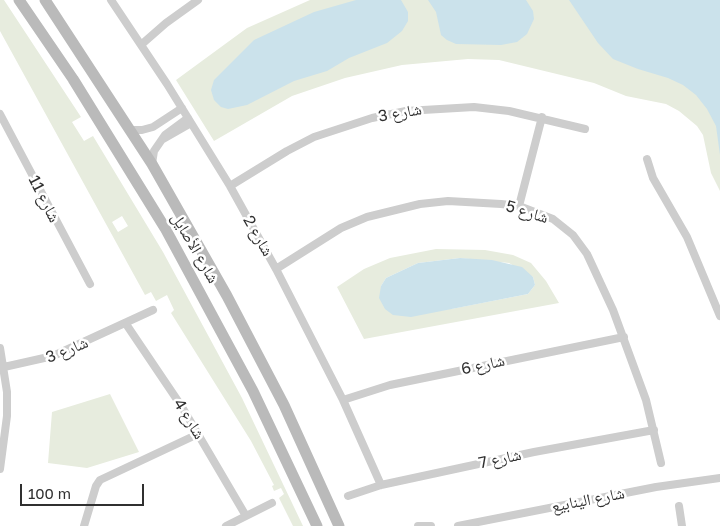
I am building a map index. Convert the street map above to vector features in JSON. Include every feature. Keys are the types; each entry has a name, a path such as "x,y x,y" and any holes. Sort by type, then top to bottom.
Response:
{"main road":[{"name":"شارع الأصايل","path":"19,0 84,95 165,228 249,382 317,526"},
{"name":"شارع الأصايل","path":"45,0 152,164 257,352 339,526"}],"street":[{"name":"شارع 2","path":"111,0 142,44 230,186 276,269 344,400 381,485"},
{"path":"142,44 166,23 198,0"},
{"name":"شارع 3","path":"230,186 286,151 314,137 372,118 406,111 440,107 492,109 542,117 584,128"},
{"path":"130,130 142,130 153,127 182,108"},
{"name":"شارع 11","path":"0,114 90,284"},
{"path":"519,206 542,117"},
{"path":"152,164 154,151 161,140 190,121"},
{"path":"153,127 161,140"},
{"path":"647,159 653,178 687,237 720,316"},
{"name":"شارع 5","path":"276,269 341,228 393,209 448,201 519,206 553,219 573,235 594,268 624,337 654,430 661,463"},
{"name":"شارع 3","path":"4,367 53,356 154,310"},
{"name":"شارع 4","path":"126,324 198,434 246,516"},
{"name":"شارع 6","path":"344,400 390,385 624,337"},
{"path":"0,348 4,367 7,416 0,469"},
{"name":"شارع 7","path":"348,496 381,485 534,452 654,430"},
{"path":"84,526 96,486 100,480 198,434"},
{"name":"شارع الينابيع","path":"458,526 656,487 720,478"},
{"path":"226,526 272,503"},
{"path":"679,506 682,526"},
{"path":"418,526 431,526"}],"shaded area":[{"path":"0,0 4,0 81,117 72,122 84,141 93,136 163,252 242,398 303,526 293,526 279,498 284,494 281,488 274,491 272,486 274,485 251,441 171,313 174,310 167,295 156,301 151,292 145,295 0,31","holes":["122,216 128,226 118,232 112,222"]},
{"path":"310,0 720,0 720,191 711,173 703,135 697,126 679,111 666,104 626,96 594,83 499,60 468,59 402,65 345,78 292,96 214,141 176,80 247,28"},
{"path":"436,249 485,250 513,255 531,263 546,281 559,303 364,339 337,287 364,269 390,258","holes":["460,258 509,263 533,277 535,285 528,294 451,309 381,286 386,278 418,263"]},
{"path":"110,394 139,452 87,468 48,463 52,412"}],"water":[{"path":"356,0 401,0 408,12 408,21 402,31 387,43 349,58 327,71 294,81 247,105 228,109 221,107 214,100 211,90 214,80 254,40 314,12"},
{"path":"428,0 526,0 533,11 534,19 527,34 517,42 501,45 456,44 441,35 436,12"},
{"path":"569,0 720,0 720,155 716,126 707,109 696,95 683,85 668,78 613,59 598,43"},
{"path":"460,258 492,260 522,267 533,277 535,285 528,294 411,317 393,315 385,309 379,298 381,286 386,278 418,263"}]}
